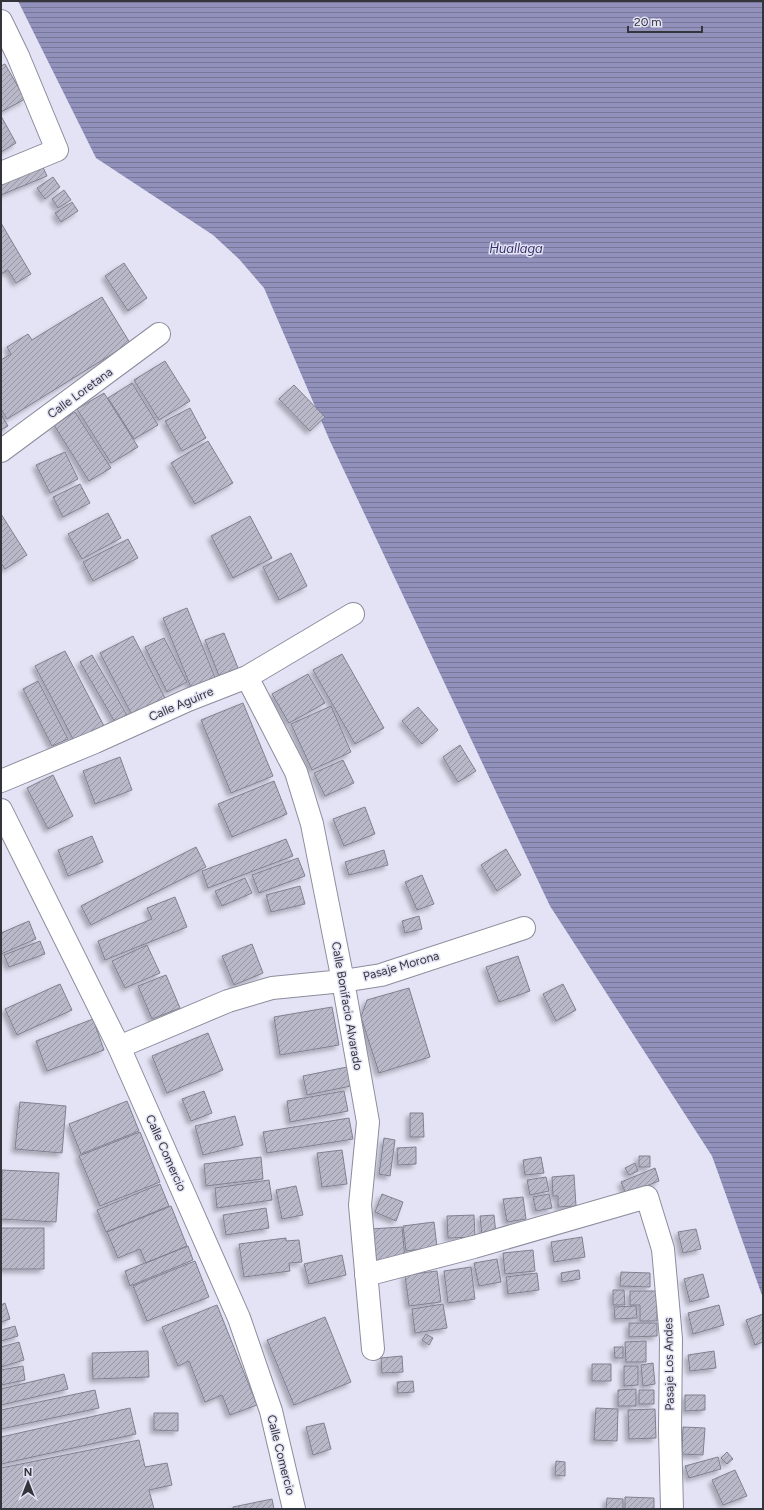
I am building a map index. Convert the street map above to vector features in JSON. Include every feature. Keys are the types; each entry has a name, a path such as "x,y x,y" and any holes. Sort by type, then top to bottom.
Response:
{"street":[{"path":"1,21 18,56 57,150 1,173"},
{"name":"Calle Loretana","path":"1,451 159,334"},
{"name":"Calle Aguirre","path":"1,781 95,742 188,700 247,677 353,614"},
{"name":"Calle Bonifacio Alvarado","path":"247,677 296,772 312,824 343,981 368,1122 360,1205 373,1349"},
{"name":"Calle Comercio","path":"1,810 119,1047 239,1318 271,1411 294,1509"},
{"name":"Pasaje Morona","path":"119,1047 228,1001 265,990 381,975 524,928"},
{"name":"Pasaje Los Andes","path":"366,1275 474,1247 647,1197 663,1249 671,1339 670,1431 672,1509"}],"water":[{"name":"Huallaga","path":"18,1 763,1 763,1298 712,1156 550,906 330,441 264,288 239,259 213,235 96,158"}],"building":[{"path":"5,64 25,99 1,112 1,66"},
{"path":"1,116 16,143 1,152"},
{"path":"42,165 47,176 1,195 1,181"},
{"path":"53,177 60,187 45,199 37,188"},
{"path":"64,190 71,200 58,208 52,199"},
{"path":"72,202 78,211 61,222 55,213"},
{"path":"1,223 31,274 16,283 8,270 1,274"},
{"path":"124,263 147,298 128,311 105,276"},
{"path":"102,297 130,343 7,419 1,409 1,360 11,354 7,347 28,334 32,340"},
{"path":"165,361 190,401 159,420 134,380"},
{"path":"132,383 158,425 134,439 108,398"},
{"path":"294,385 325,417 310,431 279,399"},
{"path":"104,393 138,447 111,463 77,409"},
{"path":"190,408 206,438 182,451 165,421"},
{"path":"75,412 111,468 89,481 54,425"},
{"path":"1,414 8,426 1,430"},
{"path":"208,441 233,483 195,504 171,463"},
{"path":"65,452 78,479 50,493 36,465"},
{"path":"80,484 90,503 63,517 53,497"},
{"path":"108,513 121,538 82,559 68,534"},
{"path":"1,514 27,555 5,569 1,563"},
{"path":"250,516 272,558 233,578 211,536"},
{"path":"128,539 138,558 93,581 83,562"},
{"path":"291,553 307,586 279,600 263,567"},
{"path":"187,608 216,680 192,690 163,618"},
{"path":"224,633 238,668 219,676 205,640"},
{"path":"133,636 165,698 132,715 100,653"},
{"path":"164,638 187,682 167,692 145,647"},
{"path":"65,651 104,726 74,741 35,666"},
{"path":"342,654 384,728 355,744 313,670"},
{"path":"92,655 128,717 116,724 80,662"},
{"path":"308,674 325,703 289,723 272,694"},
{"path":"38,681 68,739 52,746 23,689"},
{"path":"243,703 273,776 231,793 201,720"},
{"path":"331,706 351,752 312,770 291,724"},
{"path":"418,707 438,730 422,744 402,721"},
{"path":"460,745 476,771 458,782 443,757"},
{"path":"120,757 132,790 95,804 83,771"},
{"path":"343,760 354,783 325,796 314,773"},
{"path":"53,775 73,816 48,829 27,788"},
{"path":"274,781 287,814 232,837 218,804"},
{"path":"365,807 375,834 344,846 333,819"},
{"path":"92,836 103,862 68,876 58,850"},
{"path":"286,839 293,856 208,888 202,871"},
{"path":"196,847 206,867 91,925 81,906"},
{"path":"506,849 521,875 497,891 481,865"},
{"path":"384,850 388,865 349,875 345,862"},
{"path":"298,858 305,876 259,893 252,875"},
{"path":"422,875 434,904 417,910 405,882"},
{"path":"245,878 252,893 222,906 215,891"},
{"path":"300,886 305,904 271,912 266,895"},
{"path":"175,897 187,927 105,960 98,941 152,919 147,908"},
{"path":"419,916 422,929 405,933 402,921"},
{"path":"29,921 36,939 1,954 1,933"},
{"path":"40,941 45,954 9,967 4,955"},
{"path":"252,944 263,973 234,985 222,956"},
{"path":"147,945 160,973 125,988 112,961"},
{"path":"518,956 530,991 499,1002 486,967"},
{"path":"166,975 180,1008 152,1019 138,986"},
{"path":"60,984 72,1010 17,1035 5,1009"},
{"path":"563,984 576,1010 556,1021 543,994"},
{"path":"409,988 430,1057 379,1073 361,1017 367,1000"},
{"path":"332,1007 339,1045 280,1055 274,1017"},
{"path":"93,1019 104,1050 47,1071 36,1041"},
{"path":"208,1033 223,1070 167,1093 152,1056"},
{"path":"347,1067 351,1086 307,1095 303,1076"},
{"path":"204,1091 212,1113 191,1121 182,1099"},
{"path":"344,1091 348,1111 290,1122 287,1101"},
{"path":"127,1101 139,1131 81,1154 69,1124"},
{"path":"20,1102 66,1106 62,1153 15,1149"},
{"path":"410,1113 423,1113 424,1137 410,1137"},
{"path":"235,1116 243,1145 203,1155 195,1126"},
{"path":"349,1118 353,1139 267,1153 263,1132"},
{"path":"140,1132 160,1182 100,1206 79,1156"},
{"path":"384,1138 395,1140 390,1176 379,1174"},
{"path":"416,1147 416,1164 398,1165 397,1148"},
{"path":"342,1150 347,1184 322,1187 317,1153"},
{"path":"639,1156 650,1156 650,1167 639,1167"},
{"path":"261,1157 263,1179 206,1186 204,1164"},
{"path":"541,1157 544,1173 525,1175 523,1160"},
{"path":"635,1163 638,1171 629,1175 625,1168"},
{"path":"655,1168 659,1181 626,1194 621,1182"},
{"path":"2,1170 59,1173 56,1222 1,1219"},
{"path":"574,1175 576,1206 558,1207 558,1196 553,1196 552,1177"},
{"path":"546,1177 549,1191 530,1195 527,1180"},
{"path":"269,1180 272,1200 217,1208 215,1188"},
{"path":"160,1184 169,1206 106,1232 97,1210"},
{"path":"296,1186 303,1215 282,1219 276,1190"},
{"path":"382,1194 403,1202 396,1221 375,1212"},
{"path":"549,1194 552,1208 536,1211 533,1197"},
{"path":"523,1197 526,1219 507,1222 503,1199"},
{"path":"171,1206 187,1246 146,1263 140,1249 118,1258 107,1232"},
{"path":"266,1208 269,1228 226,1235 223,1215"},
{"path":"474,1215 475,1237 448,1238 447,1216"},
{"path":"494,1215 496,1234 482,1235 480,1216"},
{"path":"434,1222 437,1247 406,1251 403,1226"},
{"path":"402,1227 405,1259 372,1262 370,1229"},
{"path":"1,1228 44,1228 44,1269 1,1269"},
{"path":"696,1229 701,1249 683,1253 678,1232"},
{"path":"582,1237 585,1257 554,1262 551,1242"},
{"path":"286,1238 286,1241 299,1240 302,1262 289,1263 290,1271 244,1277 239,1244"},
{"path":"188,1246 193,1260 130,1286 125,1271"},
{"path":"533,1250 535,1271 505,1274 503,1253"},
{"path":"342,1255 346,1275 309,1284 304,1264"},
{"path":"497,1259 501,1282 479,1286 474,1263"},
{"path":"195,1261 209,1297 147,1321 133,1286"},
{"path":"471,1267 475,1299 448,1303 444,1271"},
{"path":"579,1270 580,1279 562,1282 561,1273"},
{"path":"437,1271 441,1302 409,1306 405,1275"},
{"path":"621,1272 650,1273 650,1287 620,1286"},
{"path":"537,1273 539,1290 508,1294 506,1277"},
{"path":"703,1274 709,1297 690,1302 684,1279"},
{"path":"613,1290 624,1290 625,1305 613,1305"},
{"path":"630,1291 657,1291 657,1321 640,1321 640,1305 630,1305"},
{"path":"5,1303 10,1319 1,1322 1,1305"},
{"path":"443,1304 447,1328 415,1333 412,1309"},
{"path":"217,1305 257,1405 230,1415 222,1395 205,1402 189,1361 178,1366 162,1327"},
{"path":"719,1305 724,1325 693,1334 688,1313"},
{"path":"636,1306 637,1318 615,1319 614,1307"},
{"path":"763,1314 763,1342 755,1345 746,1320"},
{"path":"325,1317 351,1382 294,1405 267,1340"},
{"path":"629,1323 657,1323 657,1336 629,1337"},
{"path":"15,1326 18,1336 1,1341 1,1330"},
{"path":"426,1334 433,1338 429,1345 422,1340"},
{"path":"646,1341 646,1362 626,1362 625,1342"},
{"path":"19,1342 24,1360 1,1367 1,1347"},
{"path":"614,1347 623,1347 623,1358 615,1358"},
{"path":"148,1351 149,1377 93,1379 92,1353"},
{"path":"714,1351 716,1368 690,1371 688,1355"},
{"path":"402,1356 403,1372 382,1373 381,1358"},
{"path":"653,1363 655,1384 643,1386 641,1365"},
{"path":"592,1364 611,1364 611,1381 592,1381"},
{"path":"23,1366 25,1380 1,1385 1,1370"},
{"path":"624,1366 638,1366 638,1385 624,1386"},
{"path":"64,1374 68,1389 1,1405 1,1389"},
{"path":"413,1381 414,1392 398,1393 397,1382"},
{"path":"636,1389 636,1406 618,1406 618,1390"},
{"path":"95,1390 99,1408 1,1429 1,1410"},
{"path":"639,1390 654,1390 654,1404 639,1404"},
{"path":"685,1395 705,1395 705,1410 685,1411"},
{"path":"130,1408 136,1434 1,1464 1,1437"},
{"path":"596,1408 618,1409 617,1441 594,1440"},
{"path":"655,1409 656,1438 629,1439 628,1410"},
{"path":"154,1413 178,1413 178,1431 154,1430"},
{"path":"324,1423 331,1449 313,1455 306,1427"},
{"path":"683,1427 705,1428 703,1455 682,1454"},
{"path":"139,1440 145,1467 167,1463 172,1485 149,1490 154,1509 1,1509 1,1468"},
{"path":"727,1452 733,1459 727,1464 721,1458"},
{"path":"718,1457 721,1469 689,1478 685,1466"},
{"path":"556,1461 565,1462 565,1476 555,1475"},
{"path":"735,1470 747,1496 723,1505 712,1480"},
{"path":"625,1497 654,1498 654,1509 625,1509"},
{"path":"607,1498 623,1499 623,1509 606,1509"},
{"path":"272,1499 274,1509 233,1509 233,1507"}]}
